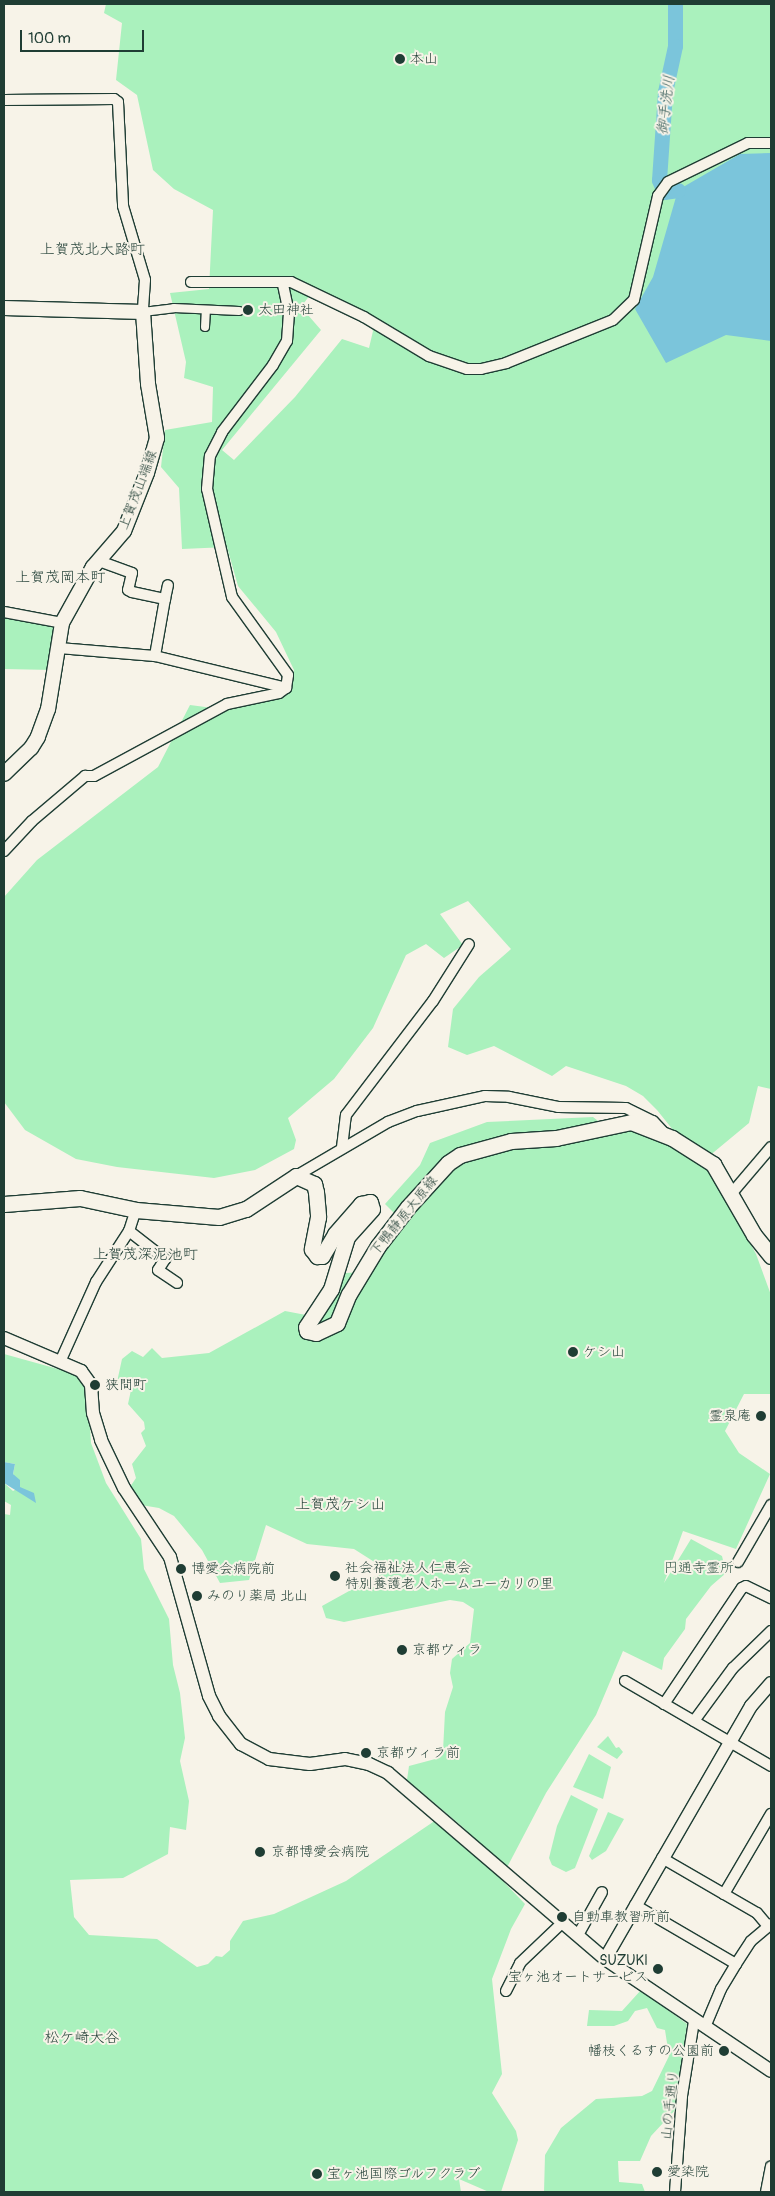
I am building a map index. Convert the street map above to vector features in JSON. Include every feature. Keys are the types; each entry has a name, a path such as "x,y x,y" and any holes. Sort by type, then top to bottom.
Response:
{"main road":[{"path":"4,308 143,312"},
{"name":"上賀茂山端線","path":"4,774 31,748 38,737 48,709 62,623 99,561 124,531 148,473 157,438 148,384 143,312"},
{"name":"下鴨静原大原線","path":"296,1176 314,1184 318,1217 312,1249 317,1256 322,1256 335,1234 361,1204 366,1202 372,1205 347,1238 331,1289 309,1320 307,1331 316,1333 337,1323 353,1286 378,1246 408,1207 448,1163 460,1155 511,1141 556,1138 623,1122 639,1124 666,1135 713,1164 754,1235 771,1256"},
{"path":"4,1204 80,1198 136,1210 218,1217 246,1209 296,1176"}],"street":[{"path":"4,100 114,100 118,102 123,206 145,280 143,312 239,311"},
{"path":"191,282 283,284 291,282 316,292 429,356 467,369 481,369 506,363 613,320 634,300 658,196 668,182 748,143 771,143"},
{"path":"4,851 32,821 85,776 94,776 227,704 279,693 286,688 288,675 232,597 207,489 210,456 222,432 273,364 287,341 289,313 283,284"},
{"path":"205,327 206,310"},
{"path":"99,561 132,573 128,590 166,599"},
{"path":"155,656 168,585"},
{"path":"4,612 62,623"},
{"path":"59,648 155,656 286,688"},
{"path":"342,1147 346,1115 433,1001 469,944"},
{"path":"296,1176 342,1147 388,1122 417,1111 485,1096 509,1096 558,1107 626,1108 653,1121 666,1135"},
{"path":"732,1194 771,1147"},
{"path":"60,1362 96,1282 129,1230 136,1210"},
{"path":"129,1230 165,1259 158,1270 177,1283"},
{"path":"4,1338 80,1371 92,1385 96,1427 108,1457 170,1557 209,1696 219,1716 241,1744 269,1759 310,1764 344,1759 381,1769 605,1959 771,2071"},
{"path":"738,1562 771,1504"},
{"path":"664,1704 742,1588 746,1586 771,1598"},
{"path":"694,1721 733,1668 771,1631"},
{"path":"625,1682 771,1766"},
{"path":"605,1959 751,1706 771,1684"},
{"path":"724,1894 767,1831 771,1814"},
{"path":"662,1858 757,1913 769,1924"},
{"path":"578,1935 602,1892"},
{"path":"635,1905 736,1964"},
{"path":"506,1991 520,1963 562,1923"},
{"name":"山の手通り","path":"675,2192 682,2096 700,2024 736,1964 769,1924"},
{"path":"766,2192 771,2166"}],"green space":[{"path":"106,4 771,4 771,1089 758,1086 749,1123 708,1157 689,1150 657,1110 643,1096 626,1086 566,1066 552,1076 494,1046 467,1055 448,1047 453,1009 479,977 511,949 468,901 440,914 463,945 444,958 426,944 406,955 373,1028 334,1079 288,1118 296,1140 294,1149 255,1170 214,1178 117,1167 76,1159 25,1130 4,1102 4,897 37,860 158,767 190,705 228,710 288,693 294,670 276,632 238,586 227,547 182,549 179,488 161,467 165,430 212,422 213,387 184,378 186,362 170,293 209,289 213,210 174,189 153,170 137,95 116,80 122,23 104,13","holes":["316,287 365,315 373,331 369,348 342,339 295,397 234,460 222,450 321,330 301,307"]},
{"path":"4,616 59,627 53,670 4,669"},
{"name":"円通寺霊所","path":"593,1117 611,1131 637,1130 656,1136 718,1175 721,1190 756,1254 771,1295 771,1394 744,1394 725,1431 739,1453 770,1474 736,1549 683,1531 664,1583 691,1539 722,1556 726,1573 711,1586 686,1619 685,1629 664,1658 662,1670 623,1651 596,1715 546,1793 501,1879 525,1904 511,1929 492,1979 502,2074 492,2093 516,2131 518,2140 501,2192 489,2192 459,2179 461,2192 4,2192 4,1514 10,1515 11,1505 4,1501 4,1483 13,1491 20,1487 13,1474 15,1464 4,1462 4,1354 76,1374 83,1381 88,1393 91,1443 106,1483 141,1539 144,1569 169,1619 173,1665 180,1693 185,1738 180,1761 189,1801 186,1830 170,1827 168,1854 123,1878 70,1880 74,1917 89,1935 157,1939 197,1967 208,1964 216,1956 222,1957 230,1950 230,1941 243,1921 274,1914 346,1881 436,1820 461,1842 465,1829 407,1780 409,1766 439,1758 443,1751 445,1712 453,1687 450,1673 452,1659 470,1643 474,1609 463,1602 450,1600 344,1622 326,1618 322,1606 387,1570 354,1549 307,1544 266,1525 249,1580 220,1583 202,1550 174,1516 159,1508 141,1505 130,1487 136,1478 132,1464 146,1446 141,1433 145,1429 144,1422 128,1404 131,1390 117,1382 122,1359 132,1351 143,1357 152,1348 162,1358 209,1353 285,1311 306,1315 345,1273 368,1272 403,1222 385,1204 420,1165 430,1143 487,1122"},
{"path":"608,1736 616,1748 619,1747 623,1752 617,1759 597,1747"},
{"path":"589,1754 611,1767 603,1799 573,1787"},
{"path":"571,1795 598,1809 575,1868 566,1872 552,1865 549,1858 557,1826"},
{"path":"608,1812 624,1819 606,1851 592,1860 589,1856"},
{"path":"641,1990 687,2024 676,2109 651,2136 640,2161 618,2161 619,2182 642,2184 645,2192 544,2192 545,2155 561,2128 596,2099 642,2096 652,2091 669,2056 665,2030 657,2028 647,2008 635,2011 628,2021 614,2026 587,2026 589,2010 622,2011"}],"water":[{"path":"771,153 771,341 726,335 666,363 635,309 653,277 678,190 740,154"},
{"path":"4,1462 15,1464 13,1474 20,1480 20,1487 34,1493 36,1503 4,1483"}],"waterway":[{"name":"御手洗川","path":"675,4 675,46 665,92 659,180 664,192 678,190"}],"place":[{"name":"本山","path":"400,59"},
{"name":"太田神社","path":"248,310"},
{"name":"ケシ山","path":"573,1352"},
{"name":"狭間町","path":"95,1385"},
{"name":"霊泉庵","path":"761,1416"},
{"name":"博愛会病院前","path":"181,1569"},
{"name":"社会福祉法人仁恵会 特別養護老人ホームユーカリの里","path":"335,1576"},
{"name":"みのり薬局 北山","path":"197,1596"},
{"name":"京都ヴィラ","path":"402,1650"},
{"name":"京都ヴィラ前","path":"366,1753"},
{"name":"京都博愛会病院","path":"260,1852"},
{"name":"自動車教習所前","path":"562,1917"},
{"name":"SUZUKI 宝ヶ池オートサービス","path":"658,1969"},
{"name":"幡枝くるすの公園前","path":"724,2051"},
{"name":"愛染院","path":"657,2172"},
{"name":"宝ヶ池国際ゴルフクラブ","path":"317,2174"}],"district":[{"name":"上賀茂北大路町","path":"92,250"},
{"name":"上賀茂岡本町","path":"60,578"},
{"name":"上賀茂深泥池町","path":"145,1255"},
{"name":"上賀茂ケシ山","path":"340,1505"},
{"name":"松ケ崎大谷","path":"82,2038"}]}
